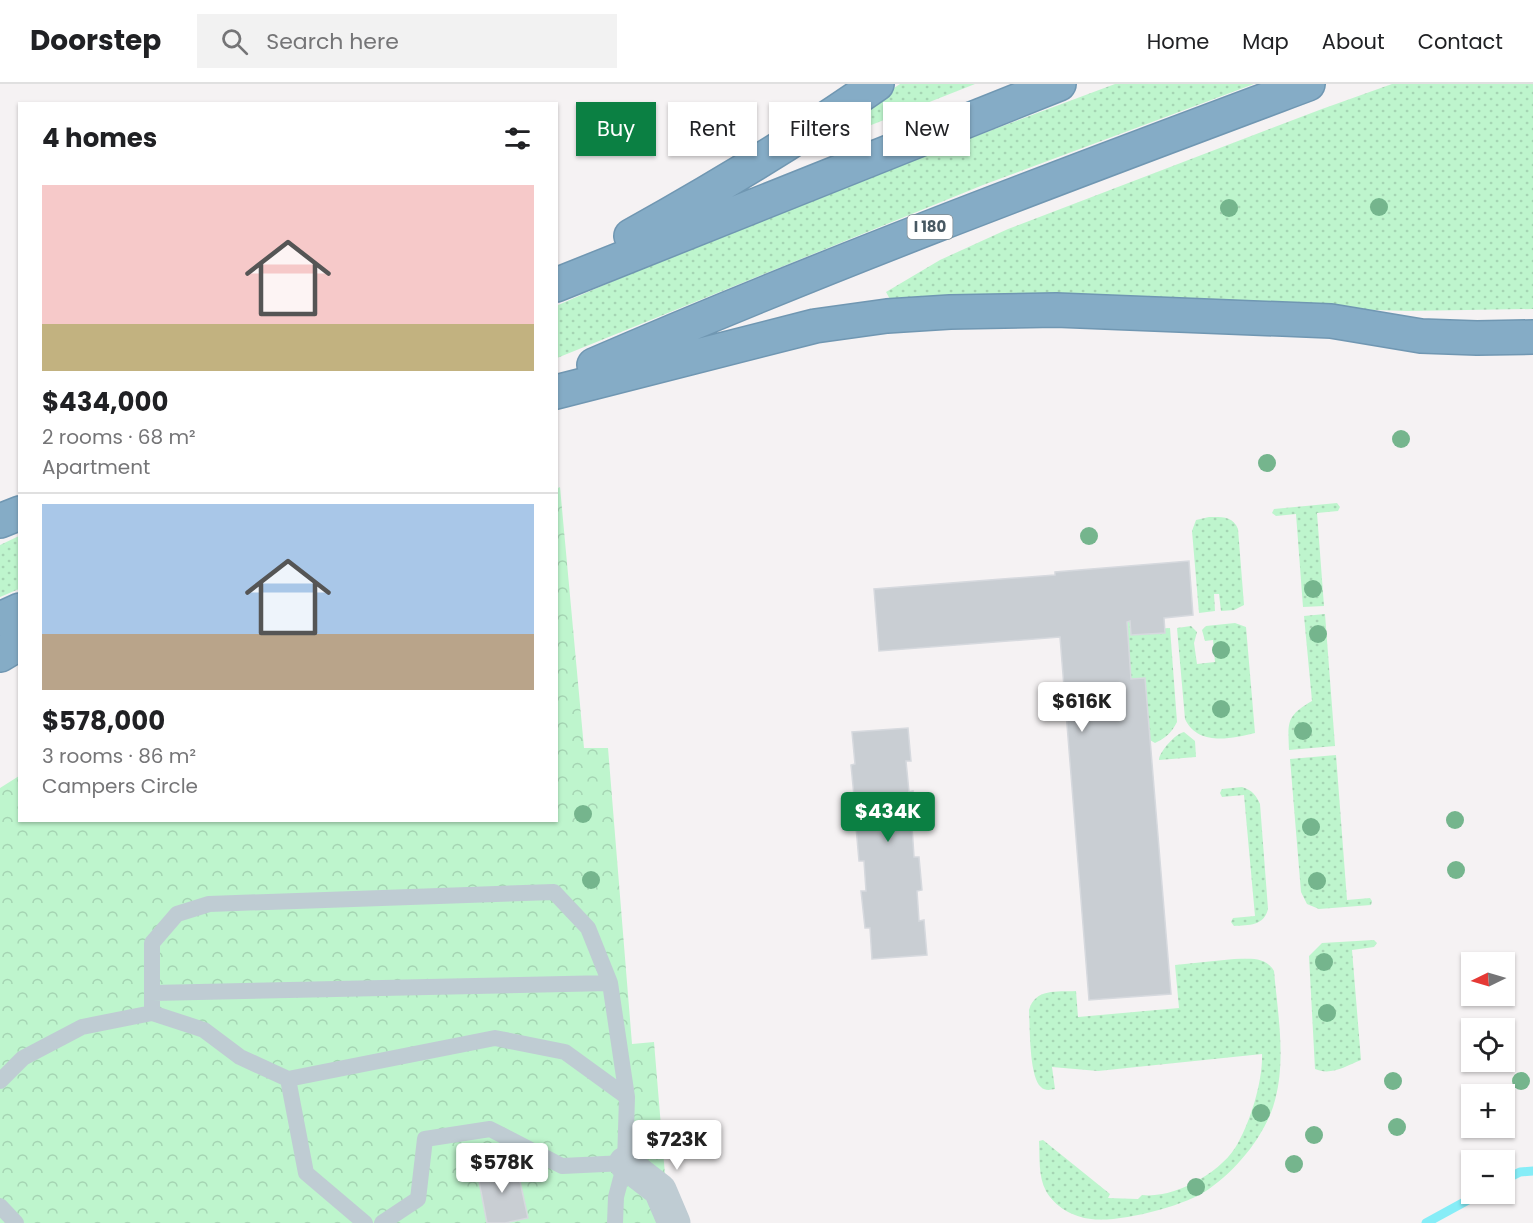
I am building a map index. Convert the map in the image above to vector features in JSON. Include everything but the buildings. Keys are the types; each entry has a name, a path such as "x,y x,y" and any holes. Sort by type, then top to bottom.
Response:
{"highway":[{"path":"558,276 726,183 815,128 877,84"},
{"path":"558,284 1059,84"},
{"name":"I 180","path":"558,380 907,236 1308,84"},
{"path":"558,391 815,326 887,316 950,312 1056,310 1331,321 1421,336 1533,337"},
{"path":"0,498 18,494"},
{"path":"0,521 18,514"},
{"path":"0,619 18,611"},
{"path":"0,655 18,645"}],"street":[{"path":"625,1163 660,1190 674,1223"}],"lane":[{"path":"152,1013 152,943 177,914 209,904 554,892 588,928 610,983 627,1096 625,1163 616,1197 615,1223"},
{"path":"152,993 610,983"},
{"path":"0,1081 23,1058 82,1027 152,1013 204,1030 240,1057 288,1079 495,1038 564,1052 627,1096"},
{"path":"288,1079 306,1173 365,1223"},
{"path":"382,1223 418,1199 424,1139 490,1129 562,1166 625,1163"},
{"path":"0,1206 16,1223"}],"green space":[{"path":"900,84 975,84 929,102 883,102 883,120 871,125 871,103"},
{"path":"1115,84 1254,84 983,185 558,358 558,305 764,219 925,156 970,156 970,139"},
{"path":"1392,84 1533,84 1533,309 1407,311 961,297 891,301 886,292 940,260 1008,229"},
{"path":"560,487 584,748 608,748 632,1044 654,1042 669,1223 0,1223 0,788 18,777 18,822 558,822 558,488"},
{"path":"1337,503 1340,507 1338,511 1317,513 1324,606 1303,607 1296,514 1276,516 1272,513 1274,509"},
{"path":"1209,517 1230,519 1238,529 1244,605 1234,610 1221,611 1219,594 1214,594 1215,611 1199,613 1192,531 1196,520"},
{"path":"18,536 18,589 0,597 0,545"},
{"path":"1325,614 1335,746 1289,750 1290,721 1297,711 1312,701 1304,616"},
{"path":"1130,621 1131,631 1170,628 1177,722 1168,734 1155,743 1148,739 1142,679 1131,679 1127,622"},
{"path":"1235,623 1246,627 1255,733 1225,738 1206,737 1191,728 1185,719 1177,628 1191,626 1197,632 1194,643 1197,664 1215,662 1213,640 1205,641 1202,630 1206,626"},
{"path":"1184,732 1195,741 1196,757 1159,760 1168,743"},
{"path":"1336,755 1347,900 1370,898 1372,901 1371,905 1319,909 1307,904 1301,892 1290,759"},
{"path":"1242,787 1253,793 1260,804 1268,909 1259,922 1234,926 1231,922 1233,918 1255,916 1244,795 1222,797 1220,793 1222,789"},
{"path":"1374,940 1377,943 1374,947 1352,950 1361,1060 1333,1071 1315,1069 1309,956 1322,943"},
{"path":"1234,959 1262,961 1274,971 1279,1022 1280,1074 1273,1107 1255,1142 1229,1173 1209,1189 1169,1207 1135,1216 1103,1220 1078,1216 1059,1206 1043,1185 1039,1141 1043,1140 1110,1194 1108,1198 1138,1199 1142,1195 1168,1193 1182,1188 1221,1164 1238,1143 1255,1100 1262,1054 1098,1071 1052,1067 1055,1089 1046,1090 1037,1081 1032,1062 1029,1010 1032,1003 1036,998 1048,993 1076,991 1078,1017 1179,1008 1175,965"}],"waterway":[{"path":"1515,1174 1533,1171"},
{"path":"1426,1223 1461,1204"}]}
